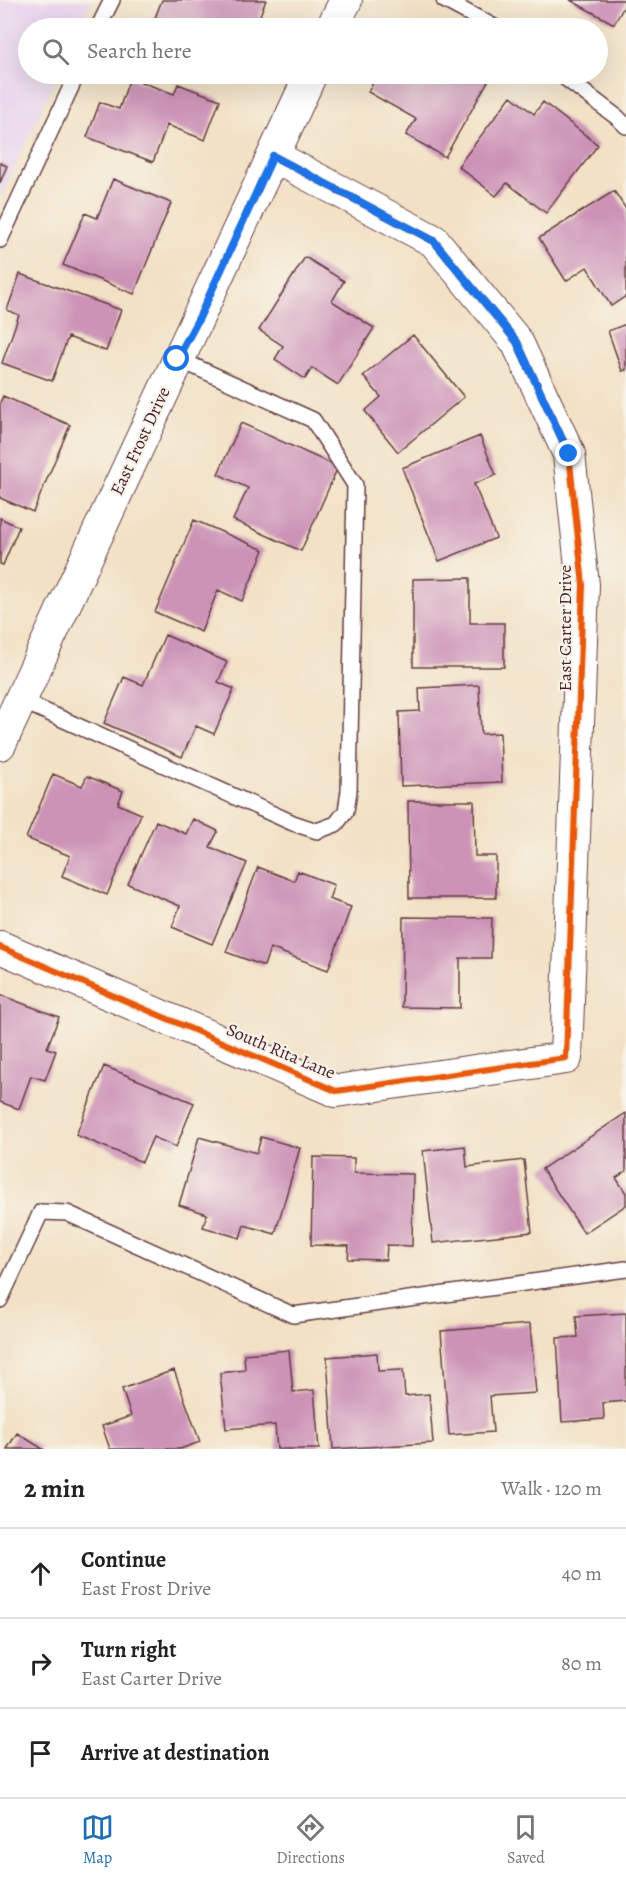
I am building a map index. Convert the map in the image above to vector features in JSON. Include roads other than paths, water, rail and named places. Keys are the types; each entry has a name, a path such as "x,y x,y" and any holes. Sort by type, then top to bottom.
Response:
{"street":[{"path":"337,18 346,0"},
{"name":"East Frost Drive","path":"0,744 306,84"},
{"name":"East Carter Drive","path":"273,156 434,241 517,342 569,454 583,585 566,1058"},
{"name":"South Rita Lane","path":"0,947 336,1091 566,1058"}],"lane":[{"path":"103,18 112,0"},
{"path":"444,0 477,18"},
{"path":"0,240 72,84"},
{"path":"573,84 626,126"},
{"path":"20,700 293,823 317,831 336,824 346,811 349,791 355,485 313,420 177,359"},
{"path":"0,1300 41,1212 67,1213 293,1316 626,1269"}]}
